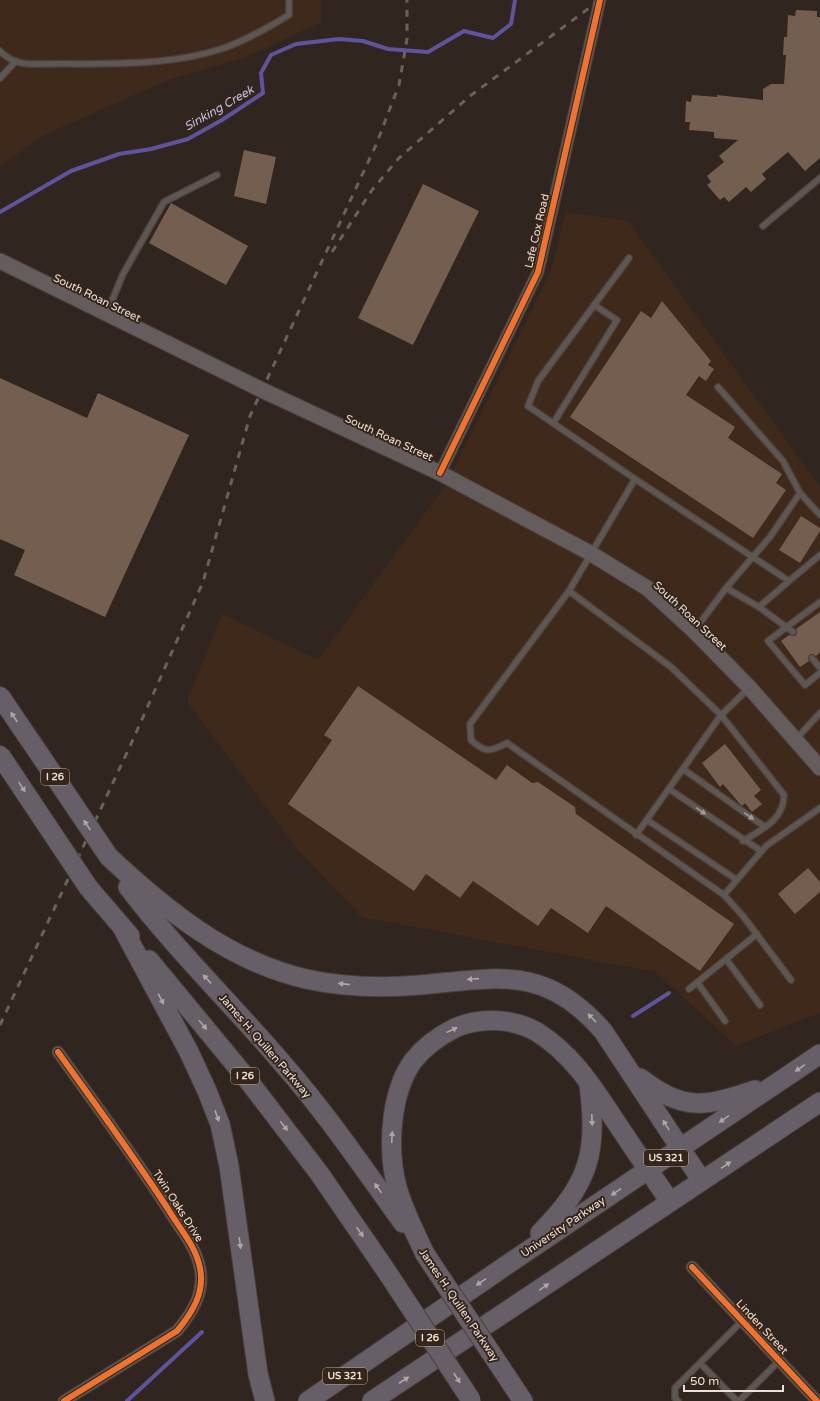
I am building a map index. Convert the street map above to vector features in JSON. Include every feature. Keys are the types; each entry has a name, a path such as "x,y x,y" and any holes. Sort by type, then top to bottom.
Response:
{"highway":[{"name":"James H. Quillen Parkway","path":"0,696 135,896 187,958 284,1065 316,1103 425,1254 524,1401"},
{"name":"I 26","path":"0,754 88,887 244,1074 319,1173 390,1275 471,1400"},
{"path":"109,857 159,902 215,942 273,968 305,978 365,986 391,986 473,978 512,978 551,989 574,1002 591,1017 603,1031 702,1181"},
{"path":"122,927 189,1052 208,1091 220,1124 229,1166 258,1374 265,1401"},
{"path":"425,1254 397,1188 391,1149 394,1114 401,1086 412,1062 427,1046 445,1033 481,1020 502,1021 535,1031 554,1043 569,1056 588,1081 670,1202"},
{"name":"University Parkway","path":"308,1401 820,1054"},
{"path":"630,1071 659,1092 680,1101 699,1104 720,1102 779,1082"},
{"path":"514,1260 561,1212 581,1181 590,1155 592,1141 592,1113 588,1081"},
{"path":"372,1401 820,1102"},
{"path":"253,1401 258,1374"}],"main road":[{"name":"South Roan Street","path":"0,261 264,391 440,473 590,553 647,588 694,631 749,687 820,768"}],"street":[{"name":"Lafe Cox Road","path":"440,473 538,272 600,0"},
{"name":"Twin Oaks Drive","path":"58,1052 140,1166 195,1252 200,1269 197,1302 190,1316 177,1331 64,1401"},
{"name":"Linden Street","path":"692,1267 817,1401"}],"lane":[{"path":"0,52 4,56 23,64 154,61 199,55 225,48 289,15 289,0"},
{"path":"0,78 16,61"},
{"path":"107,314 123,274 164,202 217,175"},
{"path":"762,226 820,178"},
{"path":"629,258 538,381 528,406 554,422 635,480 789,581"},
{"path":"554,422 617,320 594,305"},
{"path":"718,387 783,461 800,494 820,515"},
{"path":"635,480 590,553 569,591 470,724 470,740 487,751 497,749 507,743 636,835 724,895 757,934 791,980"},
{"path":"694,631 726,588 770,536 800,494"},
{"path":"759,607 820,555"},
{"path":"726,588 759,607 793,632"},
{"path":"569,591 671,667 721,715 784,795 784,806 778,816 765,827 743,841"},
{"path":"819,606 785,626 768,641 805,685 820,673"},
{"path":"812,658 820,668"},
{"path":"636,835 721,715 749,687"},
{"path":"795,739 820,713"},
{"path":"683,769 765,827"},
{"path":"669,789 761,852"},
{"path":"724,895 766,846 820,808"},
{"path":"647,820 737,880"},
{"path":"689,989 757,934"},
{"path":"726,959 760,1005"},
{"path":"697,982 725,1021"},
{"path":"678,1401 675,1398 675,1388 742,1321"},
{"path":"700,1363 738,1401 780,1361"}],"shaded area":[{"path":"0,0 321,0 321,22 247,57 168,80 42,136 0,166"},
{"path":"566,212 628,221 820,487 820,1013 736,1046 656,972 362,917 297,849 187,701 222,614 318,660 445,486 550,273"}],"building":[{"path":"796,10 817,11 817,17 820,17 820,158 805,171 788,152 762,174 766,179 751,192 746,187 729,202 724,197 720,200 707,185 711,182 707,176 724,162 719,156 738,140 714,138 714,132 689,130 690,122 685,122 686,101 691,102 692,95 717,97 717,95 763,100 763,89 771,84 784,84 786,55 783,55 784,37 787,37 788,15 795,16"},
{"path":"244,150 276,157 266,204 234,196"},
{"path":"423,184 479,211 413,345 358,318"},
{"path":"171,203 248,246 226,285 149,243"},
{"path":"662,301 711,361 708,365 714,369 706,381 699,376 686,395 735,427 728,438 782,474 776,483 786,490 753,538 570,417 641,311 651,318"},
{"path":"0,378 87,418 98,393 189,435 105,617 14,575 25,550 0,539"},
{"path":"801,516 820,528 820,531 800,563 779,550"},
{"path":"820,612 820,652 816,656 810,654 809,661 800,667 781,641 789,635 795,636 797,633 796,629"},
{"path":"358,686 496,780 507,765 532,783 538,782 575,807 576,814 734,924 700,971 606,906 588,933 551,908 538,926 473,881 460,898 426,874 414,891 288,804 332,740 324,735"},
{"path":"725,744 761,790 754,796 762,804 752,812 745,803 742,806 723,784 720,787 702,763"},
{"path":"808,868 820,882 820,892 795,914 778,894"}],"waterway":[{"name":"Sinking Creek","path":"0,212 71,171 119,154 151,149 188,139 222,120 263,93 261,73 271,55 296,44 339,39 363,41 388,49 428,52 464,31 493,38 511,24 515,0"},
{"path":"633,1016 669,993"},
{"path":"127,1401 202,1332"}],"railway":[{"path":"0,1025 131,744 203,582 250,416 376,145 399,85 407,39 407,0"},
{"path":"332,252 372,190 399,158 470,96 600,0"}],"cycle path":[{"path":"440,473 538,272 600,0"},
{"path":"58,1052 114,1130 187,1237 198,1260 201,1277 201,1286 196,1302 188,1317 177,1331 64,1401"},
{"path":"692,1267 817,1401"}]}
